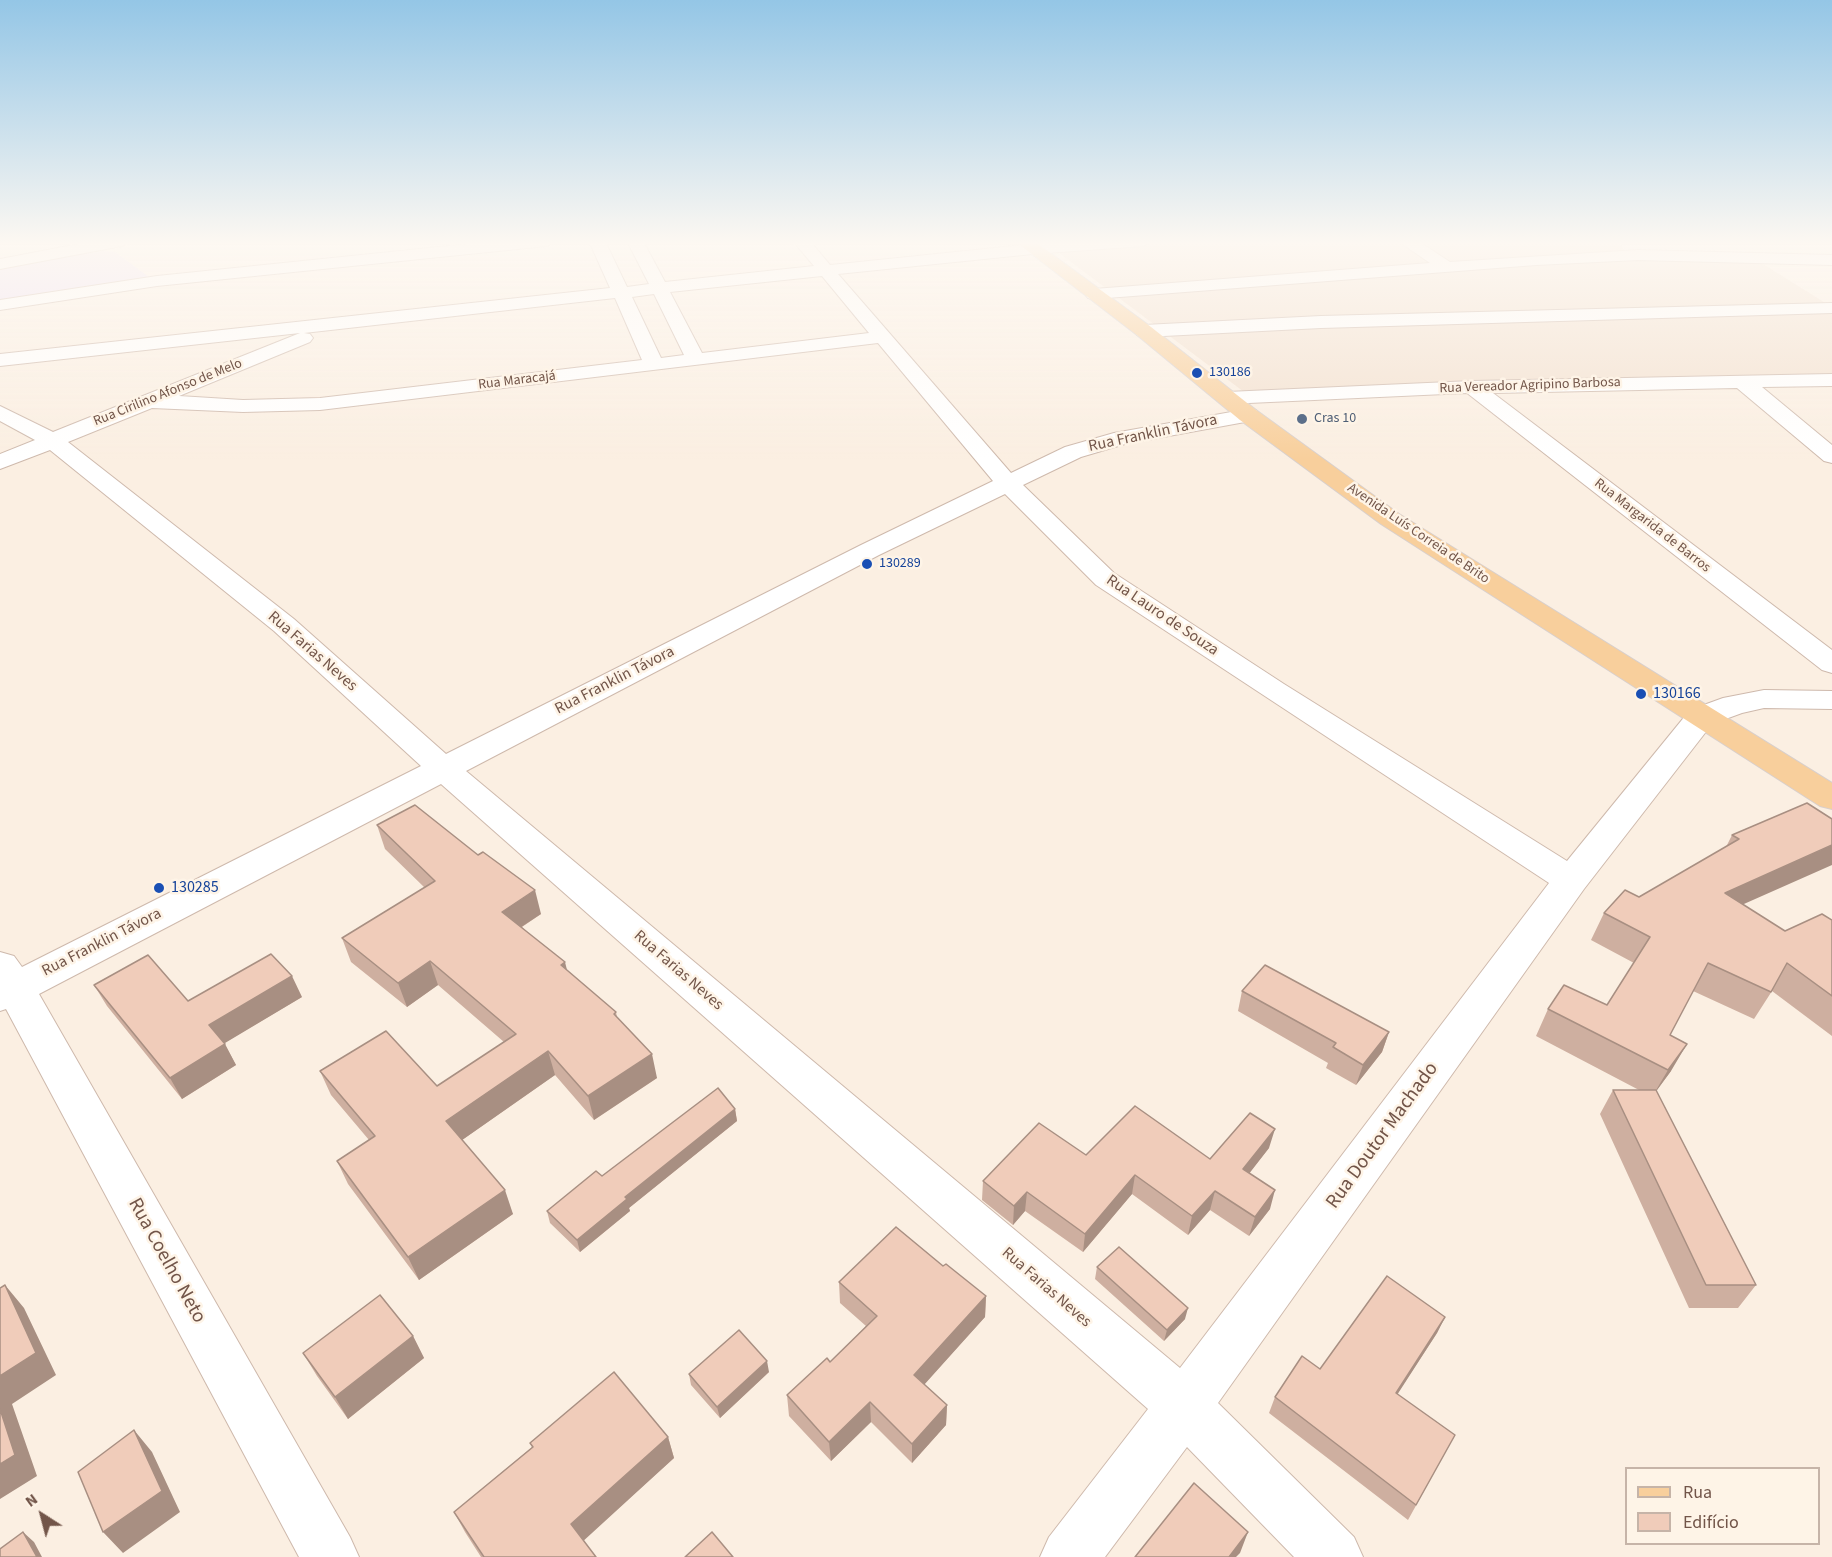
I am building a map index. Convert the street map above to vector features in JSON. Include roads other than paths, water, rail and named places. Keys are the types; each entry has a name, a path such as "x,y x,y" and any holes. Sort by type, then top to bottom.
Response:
{"main road":[{"name":"Avenida Luís Correia de Brito","path":"1121,314 1237,406 1390,519 1832,798"}],"street":[{"path":"0,360 430,314"},
{"path":"631,314 654,364"},
{"path":"673,314 696,359"},
{"name":"Rua Lauro de Souza","path":"864,314 1008,484 1105,579 1273,690 1571,880"},
{"path":"1144,331 1321,322 1625,314"},
{"name":"Rua Cirilino Afonso de Melo","path":"0,462 335,324"},
{"name":"Rua Maracajá","path":"148,401 243,406 320,404 884,337"},
{"name":"Rua Vereador Agripino Barbosa","path":"1237,406 1472,387 1832,380"},
{"path":"1741,381 1832,456"},
{"name":"Rua Margarida de Barros","path":"1472,387 1832,664"},
{"name":"Rua Franklin Távora","path":"5,983 443,769 870,550 1073,452 1237,406"},
{"name":"Rua Farias Neves","path":"0,412 53,441 284,625 443,769 1184,1406 1334,1557"},
{"path":"1701,717 1734,705 1764,699 1832,700"},
{"name":"Rua Doutor Machado","path":"1069,1557 1184,1406 1571,880 1701,717"},
{"name":"Rua Coelho Neto","path":"5,983 330,1557"}],"place":[{"name":"130186","path":"1197,373"},
{"name":"Cras 10","path":"1302,419"},
{"name":"130289","path":"867,564"},
{"name":"130166","path":"1641,694"},
{"name":"130285","path":"159,888"}]}
